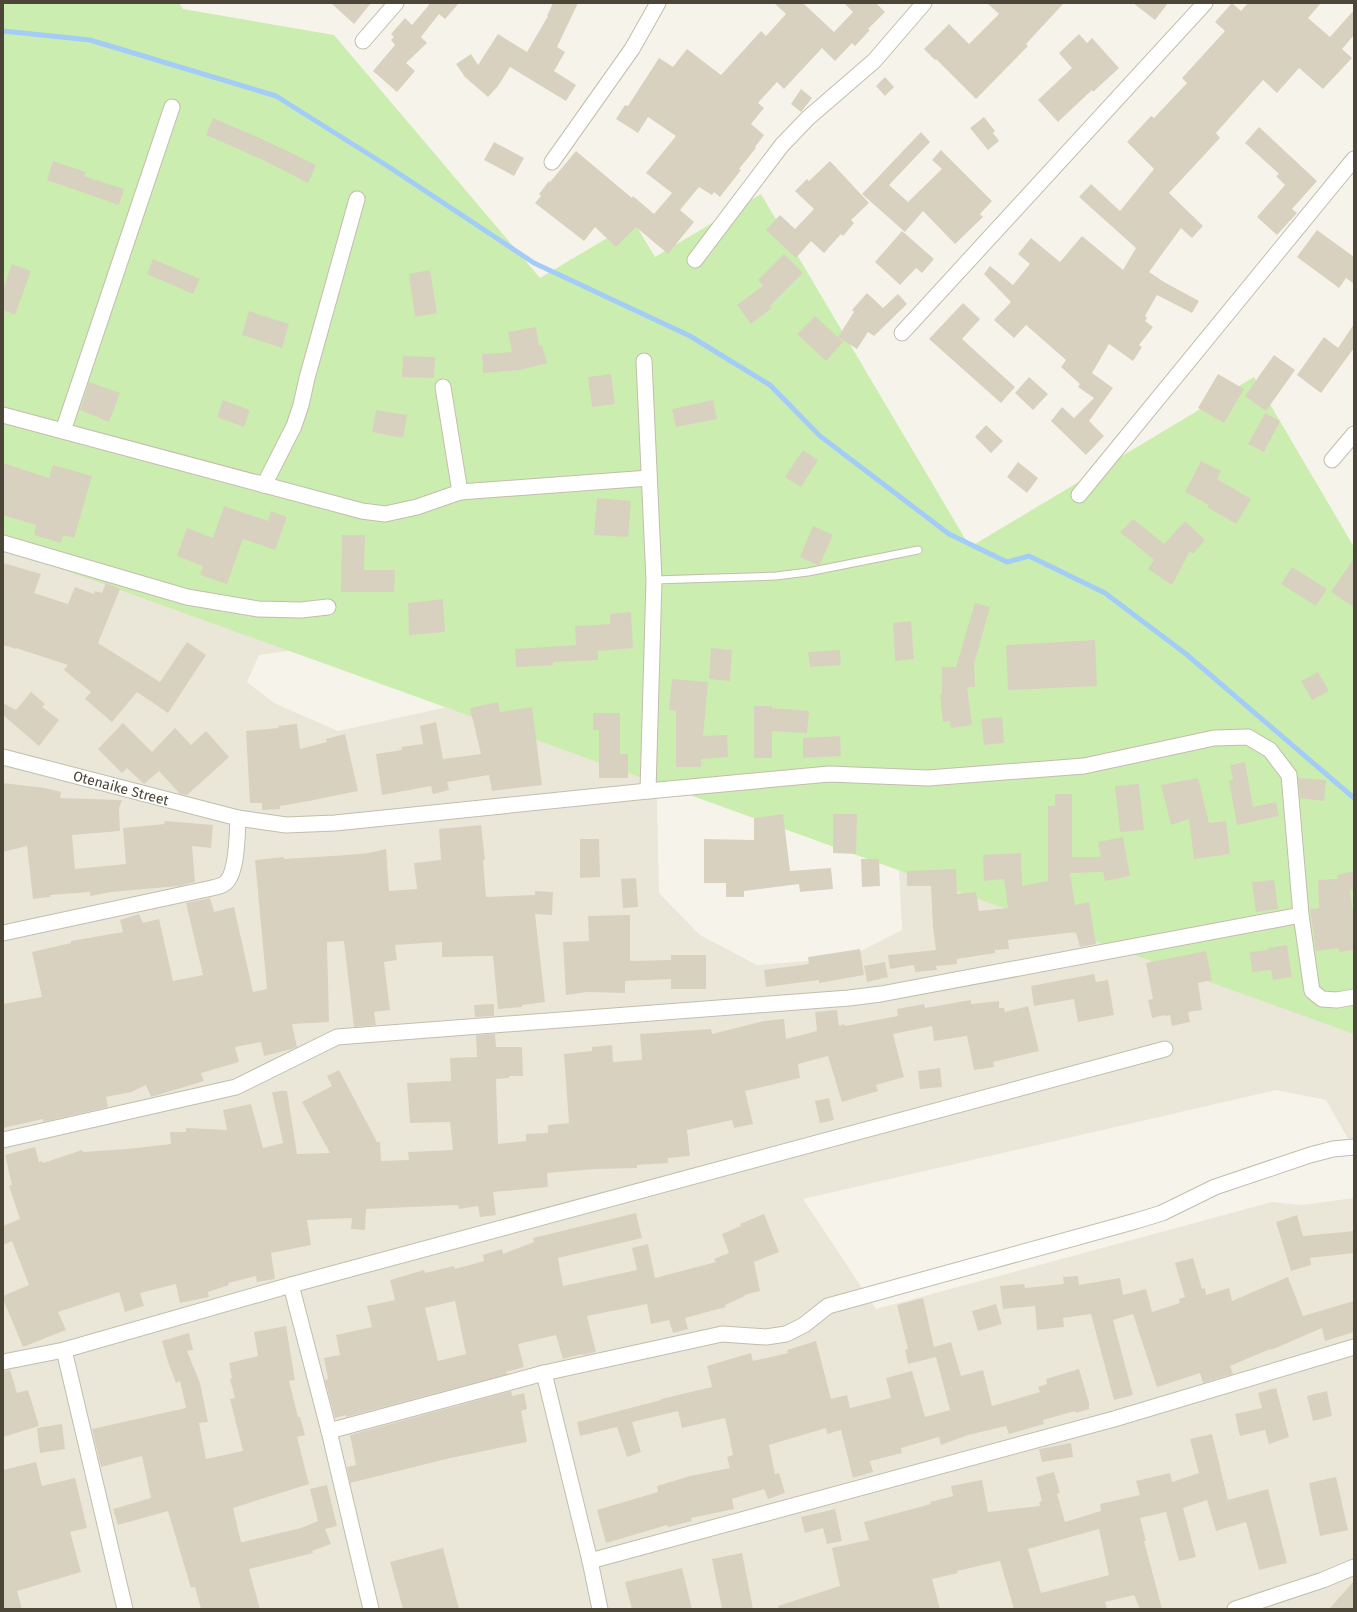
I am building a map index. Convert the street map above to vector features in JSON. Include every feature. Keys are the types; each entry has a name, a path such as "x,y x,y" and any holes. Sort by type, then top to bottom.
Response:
{"street":[{"path":"363,41 396,3"},
{"path":"552,162 632,49 658,3"},
{"path":"696,260 782,145 808,118 874,61 924,3"},
{"path":"902,333 1205,3"},
{"path":"63,431 172,107"},
{"path":"1079,495 1354,159"},
{"path":"264,485 294,426 301,405 307,378 357,199"},
{"path":"644,361 654,580 648,791"},
{"path":"443,387 460,492"},
{"path":"3,415 362,511 386,514 417,507 460,492 649,478"},
{"path":"1332,460 1354,434"},
{"path":"3,543 187,597 258,609 301,610 328,607"},
{"name":"Otenaike Street","path":"3,757 238,818 286,825 335,823 829,774 928,778 1084,766 1214,738 1248,737 1270,750 1288,775 1301,915 1312,991 1322,998 1337,1000 1354,997"},
{"path":"3,933 225,884 231,875 235,859 238,818"},
{"path":"3,1140 236,1087 320,1044 337,1037 868,995 1301,915"},
{"path":"3,1362 64,1350 291,1285 1165,1049"},
{"path":"329,1431 544,1373 722,1334 766,1337 786,1334 804,1325 828,1306 1136,1221 1162,1213 1223,1185 1310,1155 1333,1149 1354,1147"},
{"path":"291,1285 329,1431 371,1609"},
{"path":"590,1561 1107,1421 1354,1347"},
{"path":"64,1350 125,1609"},
{"path":"544,1373 590,1561 600,1609"},
{"path":"1235,1609 1277,1603 1323,1580 1354,1567"}],"lane":[{"path":"654,580 776,576 808,572 918,550"}],"shaded area":[{"path":"3,397 401,635 259,655 247,682 274,703 338,731 547,685 656,746 659,893 700,935 757,965 847,958 902,930 895,788 1354,846 1354,1149 1326,1100 1276,1090 803,1199 876,1309 1272,1202 1302,1205 1354,1198 1354,1609 3,1609"}],"green space":[{"path":"3,3 179,3 183,9 334,35 540,278 634,222 655,257 761,194 970,547 1254,377 1354,547 1354,1034 3,548"}],"building":[{"path":"331,3 371,3 354,24"},
{"path":"427,3 459,3 445,19 439,14 421,37 427,43 406,63 415,71 397,92 373,71 395,45 391,40 394,37 391,34 405,18 412,25 429,5"},
{"path":"553,3 578,3 557,47 565,52 554,71 576,85 566,101 510,67 498,86 488,97 465,77 456,64 471,54 478,65 498,34 527,52 548,16"},
{"path":"774,3 803,3 834,32 853,12 844,3 876,3 885,12 868,29 870,30 855,46 852,43 835,61 822,48 784,89 777,82 758,103 764,108 751,124 764,135 755,147 756,148 739,169 741,170 720,197 714,192 712,195 699,187 680,210 694,222 668,254 636,227 616,247 595,227 584,241 535,203 541,196 539,194 549,181 550,182 576,151 632,198 633,196 654,214 672,193 646,173 676,136 648,117 638,133 616,119 625,105 628,106 659,58 673,67 687,49 721,75 761,31 766,36 786,14"},
{"path":"987,3 1064,3 1026,44 1028,46 976,99 924,49 949,24 969,44 999,14"},
{"path":"1133,3 1168,3 1155,20"},
{"path":"1232,3 1241,11 1248,3 1321,3 1308,18 1330,37 1354,10 1354,35 1342,49 1352,58 1323,89 1299,68 1277,93 1263,80 1216,133 1220,138 1169,193 1203,226 1192,238 1181,228 1149,272 1199,301 1192,313 1157,295 1145,316 1147,318 1145,321 1153,327 1139,345 1142,347 1133,361 1109,344 1092,373 1113,388 1089,421 1104,436 1086,455 1051,421 1062,407 1074,418 1094,398 1078,387 1080,384 1061,367 1066,360 1026,325 1014,338 994,320 1011,302 984,274 990,266 1013,285 1030,264 1018,254 1031,238 1060,262 1082,236 1123,270 1136,248 1079,197 1091,184 1120,211 1154,169 1127,142 1151,116 1154,118 1187,83 1182,78 1225,31 1215,22"},
{"path":"1079,34 1087,43 1092,38 1119,68 1093,92 1092,90 1058,122 1038,100 1072,68 1059,53"},
{"path":"885,77 894,87 885,96 876,86"},
{"path":"801,89 812,98 801,112 791,104"},
{"path":"984,117 995,131 993,133 999,141 988,150 970,128"},
{"path":"213,118 316,165 308,183 263,160 206,135"},
{"path":"1259,127 1317,181 1292,209 1297,213 1277,235 1257,217 1285,185 1276,176 1279,174 1245,143"},
{"path":"921,132 930,142 889,185 908,202 942,169 932,160 941,150 992,201 980,214 983,217 955,244 923,211 905,232 862,194"},
{"path":"494,142 524,158 514,176 484,160"},
{"path":"53,161 86,172 84,176 124,189 119,205 47,180"},
{"path":"830,161 869,203 851,220 854,223 843,236 841,234 824,253 811,241 796,258 766,230 780,215 795,229 814,209 795,191 807,179 809,181"},
{"path":"1317,230 1354,257 1354,284 1346,278 1339,288 1297,257"},
{"path":"902,231 934,259 922,273 916,268 900,285 875,262"},
{"path":"784,254 803,273 770,306 772,308 751,324 737,305 763,286 758,280"},
{"path":"153,259 200,279 193,294 147,274"},
{"path":"12,264 31,271 15,315 3,310 3,289"},
{"path":"430,270 437,313 415,317 409,274"},
{"path":"867,293 883,308 898,294 907,304 874,336 868,332 857,349 838,337 854,312 852,310"},
{"path":"963,303 980,319 962,339 1015,387 1001,403 929,339"},
{"path":"249,311 289,324 282,348 242,335"},
{"path":"815,316 843,342 826,361 797,334"},
{"path":"1354,324 1354,348 1321,393 1297,375 1324,337 1338,348"},
{"path":"536,327 539,346 542,345 547,363 520,370 483,373 482,354 512,352 508,332"},
{"path":"1274,355 1295,370 1266,411 1245,396"},
{"path":"403,356 435,357 434,378 402,377"},
{"path":"611,374 615,404 592,407 588,377"},
{"path":"1218,374 1244,389 1224,423 1198,408"},
{"path":"1029,377 1048,394 1033,410 1015,393"},
{"path":"89,382 120,393 109,422 80,410"},
{"path":"223,400 250,410 244,427 217,417"},
{"path":"713,400 717,419 676,427 672,409"},
{"path":"376,410 407,415 403,438 372,432"},
{"path":"1265,413 1280,421 1264,452 1248,444"},
{"path":"986,425 1003,441 991,453 975,437"},
{"path":"803,450 818,460 801,487 785,477"},
{"path":"1201,461 1221,471 1217,479 1251,499 1236,524 1207,507 1209,505 1185,492"},
{"path":"1018,462 1038,478 1027,493 1007,477"},
{"path":"3,463 49,478 53,465 92,476 74,538 63,535 61,543 34,535 36,525 3,515"},
{"path":"597,498 631,501 628,537 594,535"},
{"path":"224,506 268,521 271,511 287,517 275,550 243,539 227,584 200,575 203,566 177,556 187,528 213,538"},
{"path":"1133,519 1164,544 1185,521 1205,540 1193,554 1190,551 1172,585 1148,569 1154,560 1120,532"},
{"path":"813,526 833,535 820,564 818,565 800,557"},
{"path":"342,535 365,535 364,570 395,570 394,592 341,592"},
{"path":"1354,558 1354,607 1331,592"},
{"path":"3,563 41,574 34,593 68,604 75,587 94,594 95,591 102,593 106,583 120,589 98,643 160,682 187,642 206,655 168,713 137,692 112,722 85,699 91,692 64,670 68,665 3,645"},
{"path":"1292,567 1327,589 1316,606 1281,584"},
{"path":"443,599 445,632 409,635 408,603"},
{"path":"975,603 990,607 974,664 975,687 967,687 972,725 951,728 950,721 943,722 940,695 942,694 942,667 956,667"},
{"path":"631,612 633,648 598,651 598,660 553,662 553,665 516,667 515,649 576,645 575,626 610,624 610,614"},
{"path":"911,621 914,659 895,661 893,623"},
{"path":"1095,640 1097,686 1008,690 1006,645"},
{"path":"711,648 732,650 730,681 709,679"},
{"path":"840,650 841,665 810,667 808,652"},
{"path":"1318,672 1329,691 1312,700 1301,681"},
{"path":"672,679 708,682 703,736 727,735 728,757 701,759 701,767 676,767 676,711 669,710"},
{"path":"31,692 45,704 42,707 59,720 39,746 3,715 3,703 16,710"},
{"path":"498,702 500,712 532,707 542,785 492,791 489,775 447,782 449,790 433,794 431,786 382,795 376,754 402,750 401,747 423,744 420,726 436,722 443,759 481,754 470,708"},
{"path":"754,706 772,706 772,708 809,711 807,733 772,731 772,758 754,758"},
{"path":"593,713 620,713 620,754 628,754 628,778 599,778 599,730 593,730"},
{"path":"1002,717 1004,743 984,745 981,719"},
{"path":"123,723 152,752 175,728 191,745 206,731 229,757 187,795 180,794 159,771 144,784 127,768 122,773 98,749"},
{"path":"297,724 300,749 327,742 326,739 345,734 358,791 280,806 280,809 262,810 262,803 250,803 246,731 279,728 278,726"},
{"path":"840,736 841,756 803,758 803,738"},
{"path":"1245,762 1253,807 1276,802 1279,816 1237,825 1229,781 1233,780 1230,765"},
{"path":"1198,778 1209,823 1226,821 1230,854 1194,859 1189,819 1171,825 1161,785"},
{"path":"1298,778 1326,780 1324,801 1300,798"},
{"path":"3,783 45,788 61,792 60,798 122,800 119,808 120,831 72,835 75,869 126,864 123,828 164,824 165,821 213,825 211,848 192,846 195,882 179,886 111,892 90,896 90,892 50,895 50,897 33,899 27,846 3,852"},
{"path":"1139,784 1144,830 1120,832 1115,786"},
{"path":"1055,794 1072,794 1072,857 1101,857 1098,842 1123,837 1130,876 1105,881 1103,872 1070,873 1075,905 1089,902 1096,944 1080,947 1076,932 1008,940 1009,949 995,950 995,953 957,959 957,964 936,966 937,970 915,972 914,965 890,969 888,955 936,950 931,886 907,886 907,871 956,869 957,894 976,892 979,911 1008,908 1004,879 984,881 983,855 1021,853 1022,886 1048,881 1048,806 1055,806"},
{"path":"783,814 790,871 831,868 833,889 800,892 799,884 744,891 744,897 726,897 726,883 704,883 704,839 754,840 754,818"},
{"path":"833,814 857,814 856,854 833,853"},
{"path":"481,825 485,860 483,860 486,897 535,895 535,891 553,892 552,915 535,914 545,1002 522,1005 522,1007 498,1009 493,956 442,957 442,942 395,945 397,960 384,962 390,1010 374,1012 376,1025 354,1027 344,941 327,942 329,1022 292,1024 297,1047 264,1056 261,1042 235,1047 239,1062 201,1073 204,1081 151,1097 146,1085 131,1092 106,1097 108,1107 43,1122 43,1119 3,1128 3,1004 42,997 32,952 71,943 71,941 123,932 120,920 139,914 143,923 159,919 173,981 203,975 186,903 210,898 214,912 234,907 253,992 267,989 255,860 284,857 284,859 347,855 369,853 386,849 389,891 417,889 414,863 441,860 439,829"},
{"path":"580,839 599,839 600,877 580,878"},
{"path":"861,859 879,859 880,886 862,887"},
{"path":"1354,871 1354,889 1350,890 1354,921 1354,950 1339,952 1339,948 1316,951 1310,909 1319,908 1318,880 1338,879 1337,875"},
{"path":"636,878 638,907 623,908 621,879"},
{"path":"1274,880 1278,909 1256,912 1252,882"},
{"path":"630,915 630,961 671,960 671,955 706,955 706,989 671,989 671,979 625,981 625,993 587,992 566,995 563,942 589,941 588,916"},
{"path":"1287,945 1292,977 1273,980 1271,970 1252,972 1250,952 1268,950 1268,948"},
{"path":"860,949 864,975 819,983 819,980 766,987 764,970 809,964 808,957"},
{"path":"1206,951 1212,980 1198,983 1202,1010 1188,1012 1190,1022 1172,1026 1170,1015 1152,1018 1148,1000 1153,999 1146,963"},
{"path":"885,962 888,977 867,982 864,966"},
{"path":"1094,974 1096,982 1108,980 1114,1015 1078,1022 1074,999 1034,1006 1031,986"},
{"path":"971,1000 971,1004 999,1001 999,1008 1004,1008 1005,1012 1028,1006 1039,1051 993,1062 994,1067 974,1070 967,1036 934,1041 932,1026 893,1034 904,1077 876,1085 878,1091 842,1102 828,1056 798,1064 800,1078 745,1091 753,1124 734,1128 732,1120 687,1130 690,1156 668,1158 668,1163 637,1165 637,1168 595,1169 547,1173 548,1187 493,1192 496,1215 480,1217 478,1206 459,1209 458,1205 366,1209 365,1230 351,1229 352,1218 307,1220 311,1245 271,1253 275,1279 257,1282 256,1276 228,1283 229,1285 208,1292 209,1297 180,1303 176,1284 140,1293 144,1306 125,1312 119,1292 58,1312 66,1330 23,1347 3,1299 3,1296 29,1285 12,1241 3,1245 3,1226 20,1219 9,1186 12,1185 5,1155 35,1147 39,1162 42,1161 43,1163 82,1150 83,1152 171,1144 170,1132 186,1132 186,1128 227,1130 223,1110 251,1104 263,1148 283,1143 272,1092 281,1091 287,1091 297,1154 330,1153 302,1102 332,1086 327,1076 339,1070 377,1142 380,1142 381,1161 409,1160 408,1152 453,1150 450,1122 410,1123 407,1083 451,1081 450,1058 477,1057 476,1035 495,1034 496,1047 522,1047 523,1076 509,1076 509,1078 496,1079 498,1144 526,1141 526,1134 548,1133 548,1125 569,1123 564,1054 592,1051 592,1047 612,1045 613,1062 642,1060 640,1034 711,1029 712,1034 764,1021 784,1019 786,1039 817,1031 815,1012 837,1010 839,1026 844,1024 845,1026 898,1016 897,1009 924,1004 925,1008"},
{"path":"494,1004 494,1016 475,1017 474,1005"},
{"path":"940,1068 942,1087 920,1089 918,1071"},
{"path":"829,1098 834,1120 820,1123 815,1101"},
{"path":"636,1213 642,1238 558,1258 563,1286 637,1270 632,1248 648,1244 655,1278 716,1262 714,1259 729,1253 722,1234 741,1226 740,1224 764,1214 779,1252 754,1262 760,1291 744,1295 745,1296 725,1305 726,1307 685,1318 688,1329 673,1333 669,1320 651,1324 647,1304 587,1316 596,1352 563,1359 556,1335 518,1344 524,1367 506,1372 507,1374 346,1417 346,1415 335,1418 325,1380 328,1379 324,1358 340,1355 336,1335 372,1327 367,1306 395,1300 390,1280 424,1270 425,1273 454,1266 455,1269 484,1261 483,1255 502,1249 503,1254 534,1242 533,1238","holes":["455,1301 466,1354 438,1361 425,1308"]},
{"path":"1297,1215 1303,1236 1354,1231 1354,1253 1310,1258 1311,1265 1291,1271 1276,1222"},
{"path":"1193,1258 1202,1289 1205,1288 1206,1295 1229,1288 1232,1301 1288,1277 1303,1316 1354,1301 1354,1332 1325,1341 1322,1328 1230,1366 1233,1374 1203,1383 1200,1373 1157,1387 1133,1314 1113,1320 1133,1395 1114,1400 1091,1314 1063,1318 1064,1327 1037,1330 1035,1306 1003,1309 1000,1286 1024,1284 1025,1288 1064,1284 1063,1277 1078,1276 1079,1285 1120,1278 1123,1295 1146,1289 1152,1312 1180,1303 1179,1299 1185,1297 1175,1263"},
{"path":"923,1298 934,1347 951,1342 961,1376 983,1370 992,1406 1040,1392 1038,1387 1047,1384 1046,1379 1079,1369 1089,1403 1089,1409 1076,1413 1075,1411 1043,1420 1044,1424 1009,1434 1006,1426 968,1435 941,1445 939,1437 901,1448 902,1453 870,1461 873,1472 853,1478 841,1430 827,1434 826,1428 769,1445 775,1474 779,1473 785,1493 768,1499 764,1489 732,1499 734,1509 691,1518 692,1521 668,1527 667,1525 606,1543 597,1510 658,1492 657,1486 690,1476 730,1468 727,1457 733,1455 725,1418 682,1428 678,1411 632,1422 641,1452 627,1457 617,1427 580,1436 577,1422 712,1387 707,1366 751,1353 753,1361 788,1353 787,1350 816,1341 831,1399 847,1395 850,1408 891,1398 886,1378 912,1371 925,1417 950,1410 936,1357 908,1364 905,1350 908,1349 897,1305"},
{"path":"996,1304 1002,1324 978,1331 972,1311"},
{"path":"286,1326 295,1380 289,1381 298,1417 300,1417 305,1435 297,1437 309,1484 233,1508 241,1542 301,1528 318,1521 310,1489 327,1485 337,1526 325,1529 331,1544 312,1551 313,1553 249,1569 260,1609 201,1609 195,1587 191,1588 168,1511 118,1525 113,1509 151,1498 142,1456 101,1467 92,1429 186,1408 180,1381 176,1383 162,1341 189,1333 193,1350 187,1351 200,1383 208,1422 199,1423 206,1459 243,1451 230,1399 235,1398 230,1379 232,1378 229,1363 258,1356 254,1332"},
{"path":"10,1370 17,1393 28,1390 39,1426 3,1437 3,1371"},
{"path":"1276,1388 1289,1437 1269,1444 1265,1430 1240,1436 1235,1414 1262,1408 1258,1393"},
{"path":"511,1391 512,1396 524,1393 527,1409 521,1411 527,1442 446,1459 350,1483 347,1467 356,1465 350,1435"},
{"path":"1327,1391 1332,1416 1313,1421 1307,1396"},
{"path":"62,1424 65,1449 40,1453 37,1428"},
{"path":"1212,1434 1228,1500 1268,1489 1287,1563 1259,1570 1246,1522 1216,1531 1207,1500 1183,1508 1196,1557 1179,1561 1166,1512 1140,1518 1146,1541 1144,1541 1162,1609 1140,1609 1134,1595 1105,1602 1107,1609 1014,1609 1000,1561 957,1571 958,1573 932,1579 940,1609 779,1609 778,1606 840,1586 832,1548 869,1540 864,1522 931,1504 930,1502 953,1496 951,1486 982,1480 988,1512 1040,1506 1039,1502 1042,1501 1036,1477 1054,1472 1060,1493 1057,1494 1065,1522 1101,1511 1100,1504 1140,1495 1136,1481 1170,1473 1172,1482 1199,1473 1190,1439","holes":["1099,1529 1109,1575 1041,1593 1028,1549"]},
{"path":"1071,1443 1073,1457 1042,1462 1039,1449"},
{"path":"36,1462 42,1486 75,1478 87,1528 70,1532 81,1572 17,1591 22,1609 3,1609 3,1470"},
{"path":"1336,1477 1348,1530 1320,1536 1309,1483"},
{"path":"835,1509 842,1541 827,1544 823,1528 805,1533 801,1517"},
{"path":"443,1548 459,1609 403,1609 390,1562"},
{"path":"742,1553 753,1609 722,1609 712,1559"},
{"path":"682,1568 692,1609 632,1609 625,1582"},
{"path":"1354,1581 1354,1609 1329,1609"}],"waterway":[{"path":"3,31 90,40 276,96 389,167 534,263 690,336 770,385 820,436 949,534 1007,562 1029,556 1105,593 1186,654 1354,798"}]}
